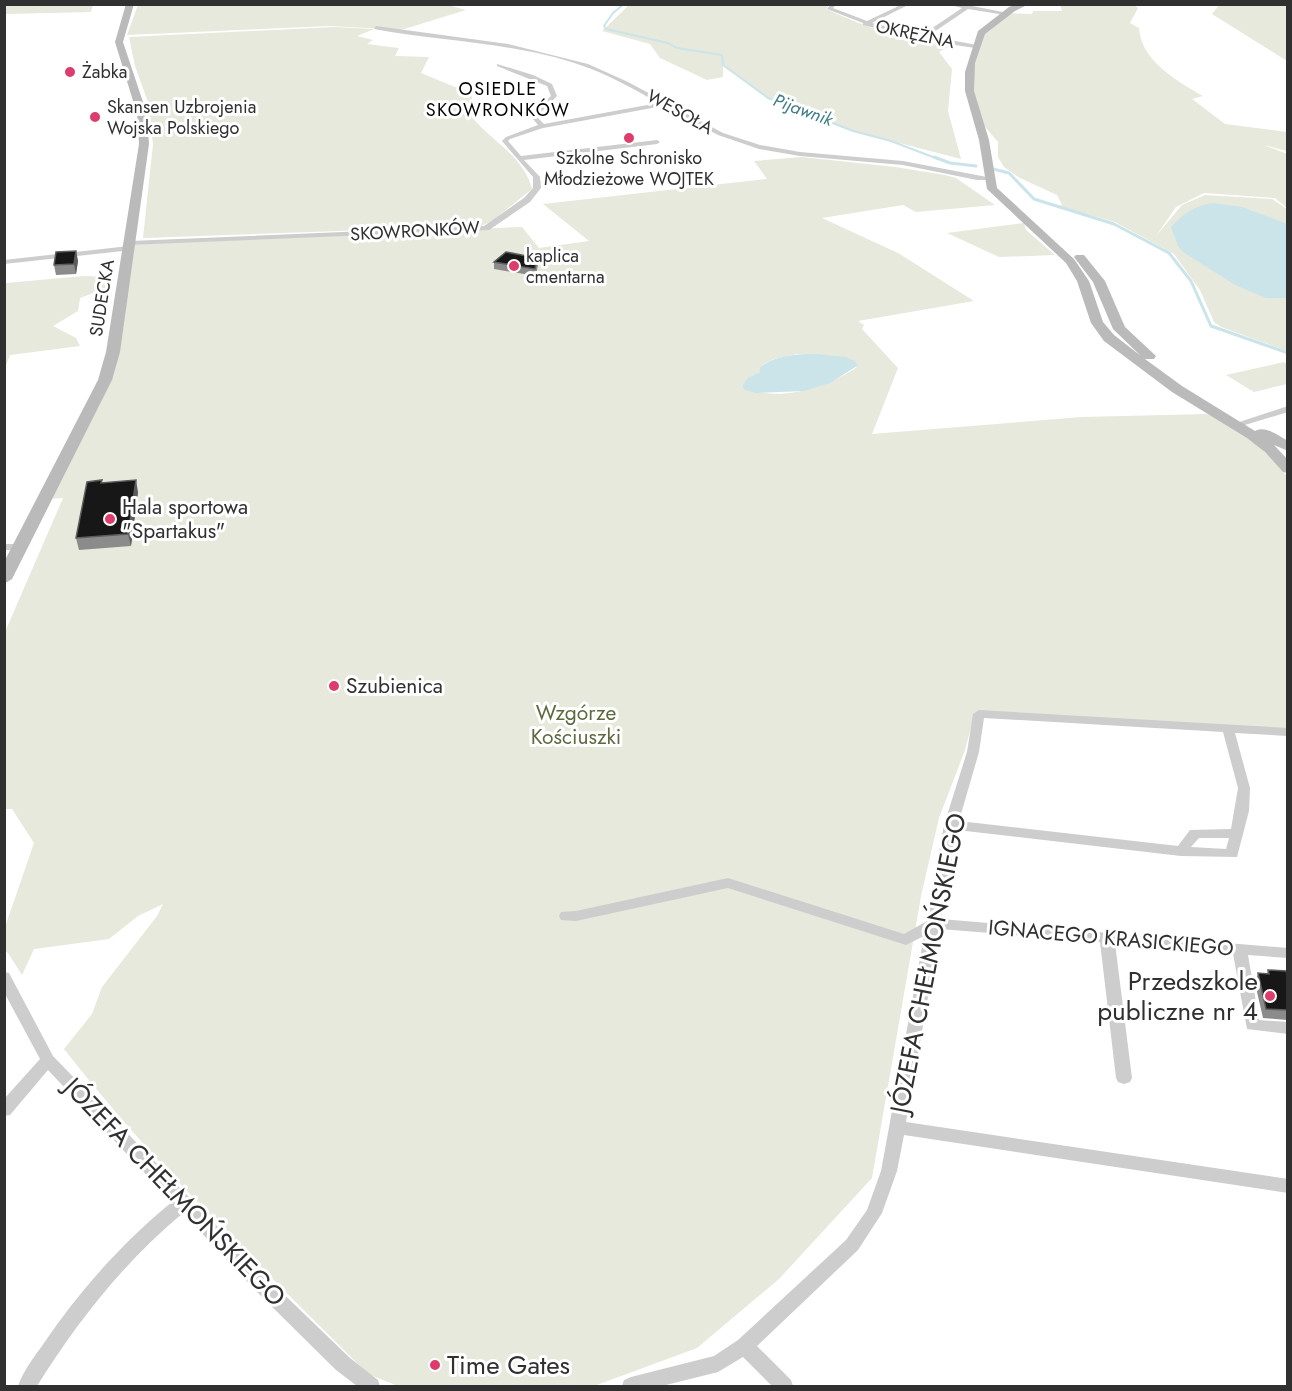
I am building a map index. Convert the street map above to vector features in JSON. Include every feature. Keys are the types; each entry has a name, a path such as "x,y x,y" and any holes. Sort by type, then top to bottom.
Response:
{"street":[{"name":"SUDECKA","path":"4,579 12,547 105,380 114,352 144,144 142,114 119,42 130,4"},
{"name":"OKRĘŻNA","path":"835,4 829,8 865,24 922,38 975,46"},
{"path":"865,24 908,4"},
{"name":"OKRĘŻNA","path":"948,4 1005,13"},
{"path":"1019,5 985,29 975,46 967,82 985,143 988,178 992,189 1070,261 1083,281 1097,323 1109,338 1177,389 1287,447"},
{"path":"922,38 970,6"},
{"name":"WESOŁA","path":"376,28 501,43 540,51 612,75 719,134 744,143 776,150 896,162 934,168 973,178 988,178"},
{"path":"499,65 550,85 554,96 536,113 535,118 542,126"},
{"name":"SKOWRONKÓW","path":"130,245 486,228 527,200 537,188 536,177 506,141 512,136 542,126 663,104"},
{"path":"520,158 657,142"},
{"path":"4,262 130,245"},
{"path":"1240,423 1287,410"},
{"path":"1240,423 1270,449 1287,469"},
{"path":"1270,449 1274,444 1287,447"},
{"name":"JÓZEFA CHEŁMOŃSKIEGO","path":"631,1386 717,1363 744,1346 852,1245 874,1213 889,1172 951,825 973,752 979,714 1287,732"},
{"path":"951,825 1181,851 1232,854 1242,811 1244,788 1228,729"},
{"path":"1181,851 1195,833 1235,834"},
{"path":"566,916 576,916 728,883 906,940 934,923"},
{"name":"IGNACEGO KRASICKIEGO","path":"934,923 1287,953"},
{"path":"1107,938 1124,1078"},
{"path":"1240,949 1252,1024 1287,1028"},
{"name":"JÓZEFA CHEŁMOŃSKIEGO","path":"4,977 48,1060 261,1284 343,1364 370,1386"},
{"path":"4,1110 48,1060"},
{"path":"897,1127 1287,1186"},
{"path":"27,1386 66,1329 119,1261 153,1228 185,1202"},
{"path":"744,1346 784,1386"}],"green space":[{"path":"5,4 93,5 91,12 5,14"},
{"path":"444,4 466,10 401,30 330,26 127,35 138,5"},
{"path":"1133,4 1138,8 1130,23 1139,28 1146,50 1162,69 1203,96 1192,99 1225,124 1287,132 1287,151 1264,145 1287,154 1287,208 1275,198 1204,193 1176,207 1156,236 1182,205 1205,195 1272,199 1287,209 1287,351 1221,327 1214,322 1200,290 1174,254 1115,222 1058,206 1062,205 1057,195 1020,178 1004,167 998,157 998,142 975,115 967,82 981,33 1005,13 1032,14 1033,11 1062,11 1060,5"},
{"path":"1220,4 1287,5 1287,61 1212,14"},
{"path":"629,5 829,5 826,9 871,28 916,41 948,47 939,52 952,69 948,111 961,159 853,131 768,98 723,65 723,77 707,80 660,58 650,44 602,31"},
{"path":"334,27 374,29 357,36 373,40 367,44 399,48 395,56 429,57 421,73 472,96 471,116 522,167 532,189 492,221 481,226 143,238 153,144 148,102 135,66 129,37"},
{"name":"Wzgórze Kościuszki","path":"802,157 945,175 956,178 995,205 916,212 903,205 822,218 898,253 974,301 858,321 864,325 862,329 898,368 872,434 1082,417 1206,414 1240,430 1270,457 1287,476 1287,732 979,714 972,723 965,750 939,818 921,896 872,1178 779,1279 697,1348 594,1386 398,1386 368,1374 250,1256 172,1176 64,1049 92,1014 102,987 157,916 163,904 138,916 109,939 34,949 22,975 5,951 5,927 34,843 12,809 5,809 5,632 63,498 44,499 97,394 131,243 522,227 539,248 589,241 543,204 767,179 754,161","holes":["797,354 834,356 857,367 845,375 801,391 770,394 742,386 747,378 760,372 762,365 774,359"]},
{"path":"1024,223 1026,230 1055,255 999,257 947,233"},
{"path":"84,276 108,277 107,288 80,298 78,311 53,326 76,338 80,346 10,355 5,368 5,279 6,283"},
{"path":"1284,362 1287,364 1287,384 1254,392 1226,375"}],"water":[{"path":"1213,203 1242,207 1287,224 1287,298 1266,298 1235,285 1183,252 1178,246 1171,227 1190,211"},
{"path":"817,354 846,357 856,362 857,366 830,383 804,391 756,393 745,390 742,386 747,378 760,372 760,367 773,360 794,355"}],"building":[{"path":"76,251 74,264 54,265 56,252"},
{"path":"506,252 537,258 535,269 494,262"},
{"name":"Hala sportowa \"Spartakus\"","path":"102,480 101,483 136,480 128,534 76,538 87,482"},
{"path":"1268,970 1286,971 1287,1010 1266,1009 1258,973 1269,974"}],"waterway":[{"name":"Pijawnik","path":"624,4 613,13 604,26 606,29 668,43 677,48 722,55 723,65 768,98 853,131 891,141 938,159"},
{"name":"Pijawnik","path":"934,157 950,163 976,166"},
{"name":"Pijawnik","path":"993,169 1009,173 1034,199 1114,224 1169,253 1191,281 1211,326 1288,353"}],"place":[{"name":"Żabka","path":"70,72"},
{"name":"Skansen Uzbrojenia Wojska Polskiego","path":"95,117"},
{"name":"Szkolne Schronisko Młodzieżowe WOJTEK","path":"629,138"},
{"name":"kaplica cmentarna","path":"514,266"},
{"name":"Hala sportowa \"Spartakus\"","path":"110,519"},
{"name":"Szubienica","path":"334,686"},
{"name":"Przedszkole publiczne nr 4","path":"1270,996"},
{"name":"Time Gates","path":"435,1365"}],"district":[{"name":"OSIEDLE SKOWRONKÓW","path":"498,100"}]}
